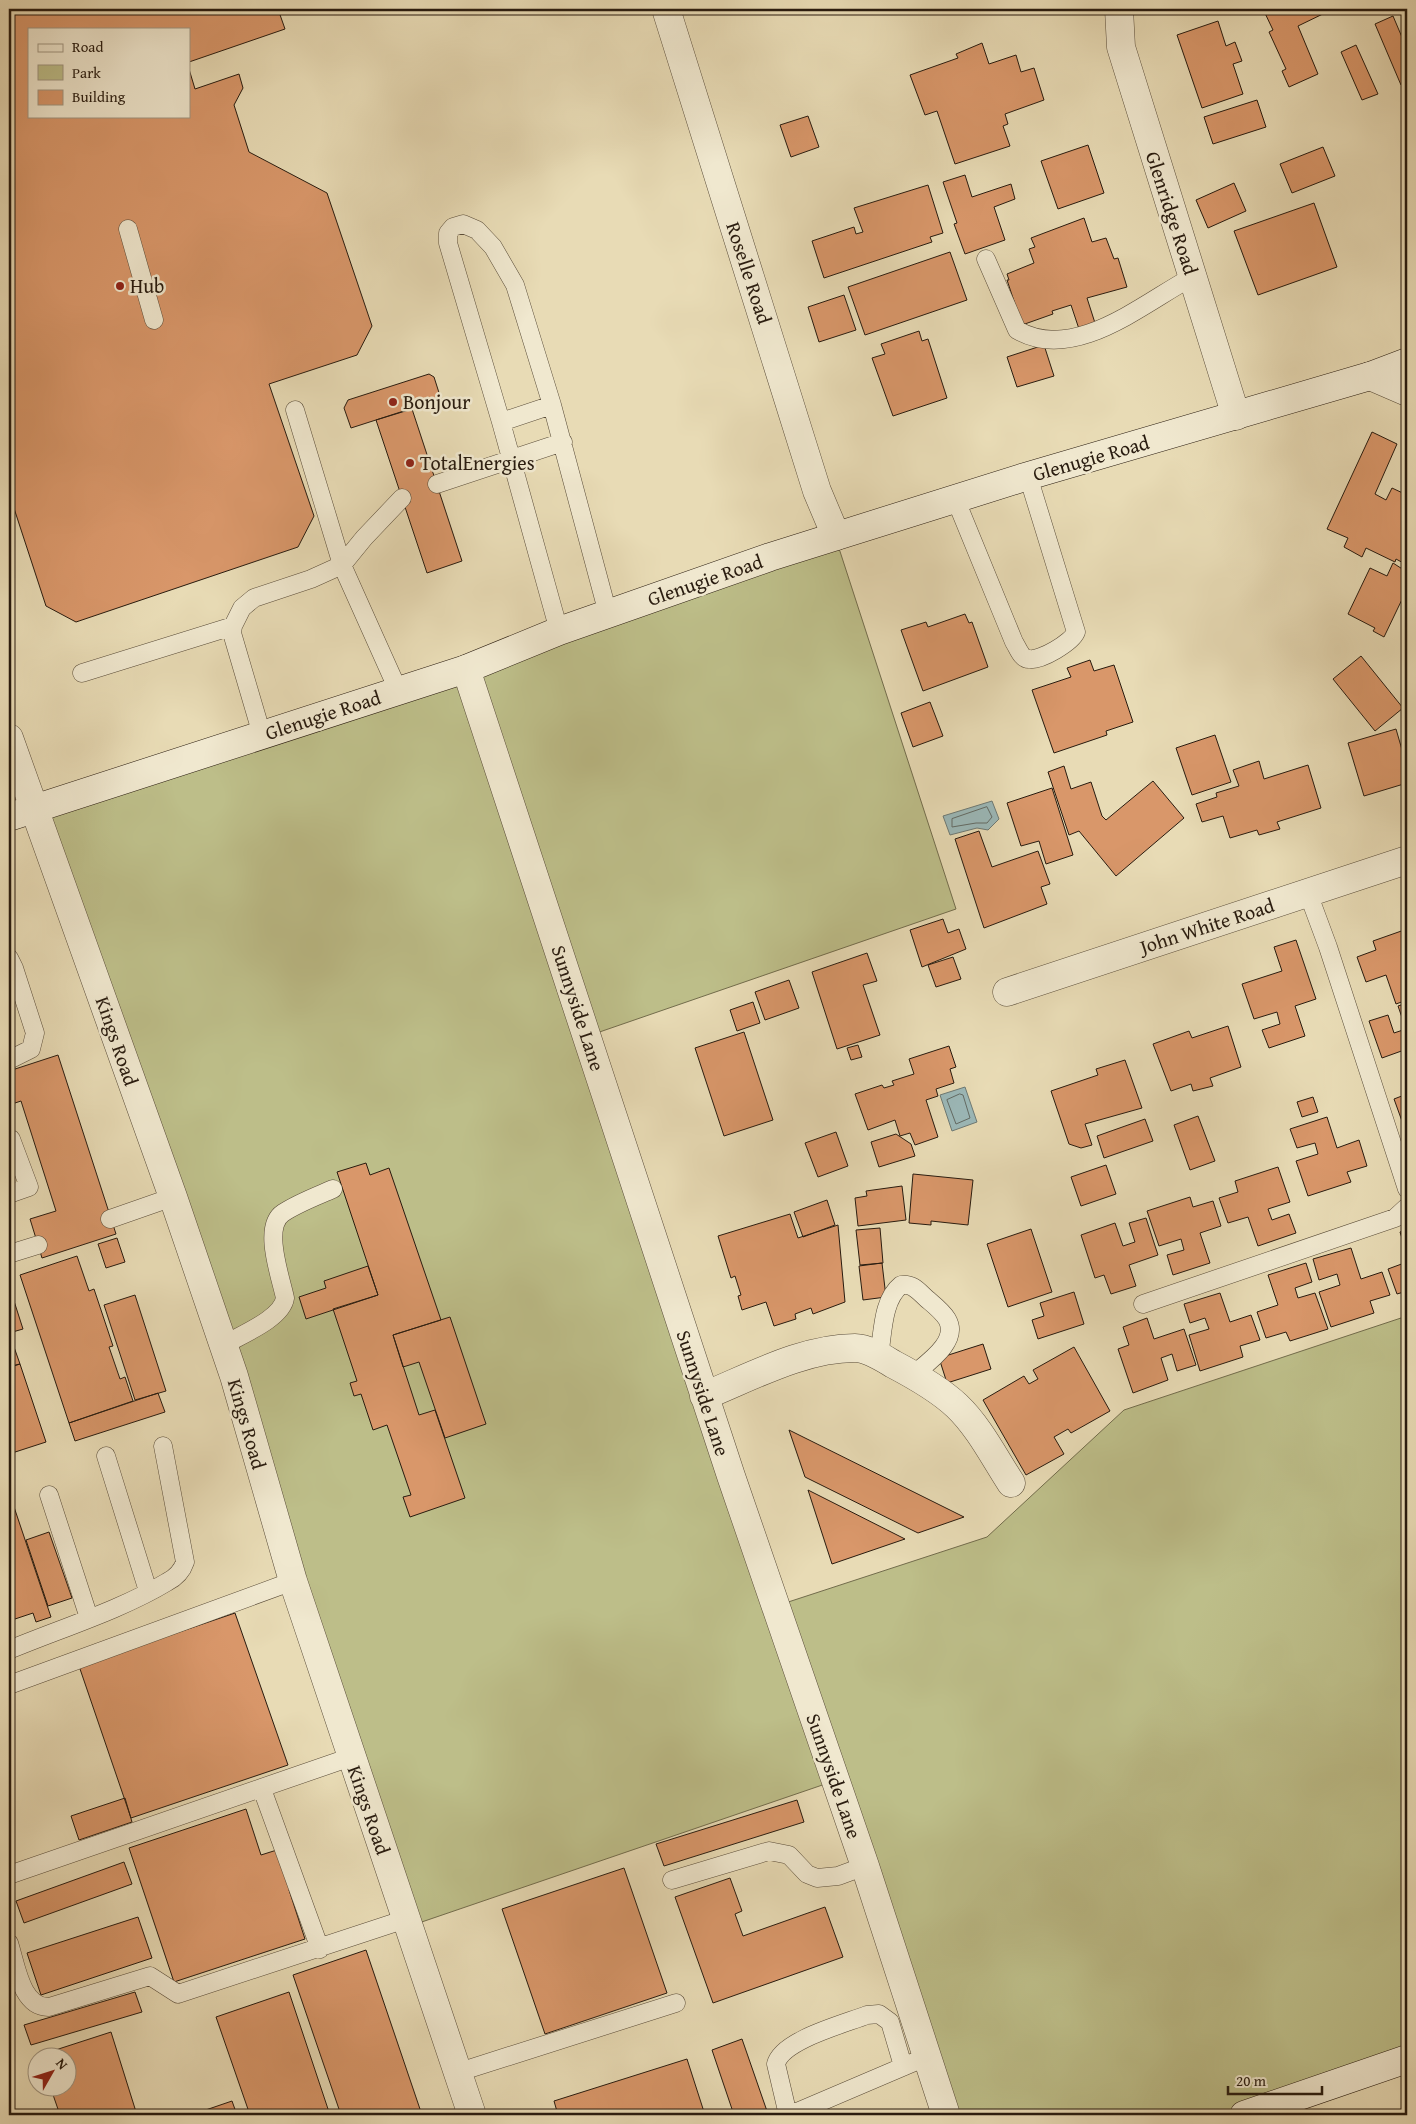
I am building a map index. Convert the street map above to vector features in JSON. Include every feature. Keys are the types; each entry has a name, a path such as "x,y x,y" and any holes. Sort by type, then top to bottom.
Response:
{"street":[{"name":"Roselle Road","path":"666,9 817,491 836,536"},
{"name":"Glenridge Road","path":"1119,9 1121,48 1236,416"},
{"name":"Glenugie Road","path":"21,813 466,668 608,614 770,557 925,510 955,498 1370,376 1407,362"},
{"path":"1370,376 1407,392"},
{"name":"Sunnyside Lane","path":"466,668 704,1396 865,1866 914,2062 946,2115"},
{"name":"Kings Road","path":"9,738 21,813 173,1197 222,1346 234,1376 293,1581 456,2073 472,2115"},
{"name":"John White Road","path":"1007,992 1407,860"},
{"path":"704,1396 772,1368 827,1350 858,1348 879,1356 913,1375 956,1405 970,1422 1011,1483"},
{"path":"1244,2115 1407,2059"}],"lane":[{"path":"559,632 501,422 448,243 448,233 453,227 464,224 477,230 493,248 511,278 528,324 563,442 608,614"},
{"path":"128,229 154,320"},
{"path":"986,259 1017,330 1038,340 1054,341 1072,338 1109,326 1192,277"},
{"path":"501,422 552,405"},
{"path":"295,410 342,565 398,690"},
{"path":"437,484 563,442"},
{"path":"955,498 1014,642 1022,656 1028,660 1036,658 1070,641 1076,632 1028,476"},
{"path":"262,736 232,633 232,626 242,608 254,598 311,579 342,565 364,538 402,498"},
{"path":"82,673 232,626"},
{"path":"1308,893 1328,947 1407,1189"},
{"path":"9,958 14,968 34,1033 34,1042 31,1049 9,1060"},
{"path":"9,1140 11,1139 29,1187 9,1194"},
{"path":"222,1346 274,1317 284,1307 285,1298 273,1243 273,1229 282,1214 333,1189"},
{"path":"110,1219 173,1197"},
{"path":"1143,1304 1395,1218 1407,1207"},
{"path":"9,1254 38,1244"},
{"path":"879,1356 887,1308 893,1294 901,1285 914,1287 943,1314 948,1320 949,1329 940,1350 913,1375"},
{"path":"9,1650 88,1618 168,1582 177,1574 185,1562 163,1446"},
{"path":"106,1456 148,1591"},
{"path":"49,1495 88,1618"},
{"path":"9,1685 293,1581"},
{"path":"9,1875 351,1757"},
{"path":"262,1788 320,1949"},
{"path":"672,1880 769,1850 789,1855 807,1874 817,1878 838,1876 865,1866"},
{"path":"9,1942 24,1989 32,2003 40,2008 49,2007 150,1976 178,1994 320,1949 406,1919"},
{"path":"456,2073 676,2004"},
{"path":"879,2014 890,2022 914,2062 789,2115 776,2064 777,2057 790,2045 867,2015 879,2014"}],"green space":[{"path":"835,536 956,909 585,1037 776,1606 987,1537 1124,1410 1407,1316 1407,2059 1239,2115 946,2115 837,1780 410,1926 34,808"}],"water":[{"path":"992,801 999,819 988,830 977,828 950,835 943,816"},
{"path":"965,1087 977,1122 952,1131 940,1095"}],"building":[{"path":"9,9 278,9 285,29 190,62 190,28 28,28 28,118 190,118 190,72 195,89 239,74 243,88 234,105 249,152 327,193 372,326 357,355 269,384 314,516 298,547 76,622 46,606 9,493"},
{"path":"1263,9 1328,9 1329,11 1298,26 1318,74 1289,87 1282,71 1286,69 1269,32 1273,30"},
{"path":"1393,16 1407,49 1407,82 1401,85 1375,24"},
{"path":"1218,21 1226,46 1235,42 1242,61 1233,64 1243,94 1202,108 1177,35"},
{"path":"982,43 989,64 1016,55 1021,72 1034,68 1044,100 1005,114 1008,124 1003,126 1010,146 955,164 937,111 925,115 910,75 958,58 956,54"},
{"path":"1356,45 1378,94 1362,100 1341,52"},
{"path":"1257,100 1266,127 1213,144 1204,117"},
{"path":"808,116 819,147 791,157 780,125"},
{"path":"1088,145 1104,193 1058,209 1041,161"},
{"path":"1323,147 1335,176 1292,193 1280,164"},
{"path":"965,175 972,197 1011,184 1015,199 994,207 1005,240 965,254 954,224 957,223 943,182"},
{"path":"1234,183 1246,211 1208,228 1196,200"},
{"path":"928,185 943,233 930,237 932,242 824,278 812,241 854,227 856,234 863,232 854,208"},
{"path":"1314,203 1337,267 1258,295 1234,231"},
{"path":"1084,218 1092,242 1106,238 1114,259 1118,258 1127,287 1087,298 1095,323 1079,329 1071,305 1052,311 1053,314 1022,325 1007,280 1009,280 1007,274 1034,263 1029,249 1035,247 1031,238"},
{"path":"950,252 967,300 865,335 848,287"},
{"path":"844,295 856,330 819,342 808,307"},
{"path":"919,331 922,341 928,339 947,398 893,416 872,358 885,354 881,344"},
{"path":"1044,345 1054,376 1017,387 1007,357"},
{"path":"429,374 434,377 441,399 351,428 344,408 348,400"},
{"path":"412,409 462,561 427,573 376,420"},
{"path":"1372,432 1397,444 1375,494 1386,500 1392,488 1407,495 1407,565 1396,559 1395,562 1366,548 1362,557 1344,547 1348,538 1327,529"},
{"path":"1393,563 1407,572 1407,589 1384,637 1373,631 1375,628 1348,614 1370,568 1387,576"},
{"path":"965,614 969,623 972,622 988,667 923,691 901,630 926,622 928,627"},
{"path":"1361,656 1403,708 1375,731 1333,679"},
{"path":"1090,660 1094,671 1114,665 1133,722 1106,731 1107,735 1054,753 1032,690 1071,677 1067,668"},
{"path":"930,702 943,736 913,747 901,713"},
{"path":"1396,729 1407,767 1407,783 1364,796 1348,743"},
{"path":"1215,735 1231,782 1192,795 1176,748"},
{"path":"1259,761 1264,779 1308,765 1321,808 1277,822 1280,829 1259,835 1257,830 1230,838 1223,816 1202,822 1196,804 1217,797 1216,793 1239,786 1233,770"},
{"path":"1064,766 1071,789 1091,782 1102,816 1106,820 1153,781 1184,818 1116,876 1079,831 1069,835 1048,772"},
{"path":"1052,788 1073,855 1046,864 1039,841 1021,846 1007,803"},
{"path":"979,831 992,867 1038,851 1050,884 1041,887 1047,904 984,928 955,839"},
{"path":"943,919 948,933 959,929 966,949 922,967 910,930"},
{"path":"1407,929 1407,1000 1396,1004 1386,975 1366,982 1357,957 1376,950 1373,941"},
{"path":"1296,940 1316,999 1295,1006 1305,1036 1269,1048 1262,1030 1280,1024 1277,1012 1254,1019 1242,984 1282,971 1274,947"},
{"path":"867,953 877,981 863,985 880,1035 837,1049 812,972"},
{"path":"953,957 961,979 936,987 928,965"},
{"path":"789,980 799,1008 765,1020 755,992"},
{"path":"753,1002 760,1023 737,1031 730,1010"},
{"path":"1407,1003 1407,1049 1382,1058 1369,1021 1388,1015 1394,1033 1406,1029 1398,1006"},
{"path":"1228,1026 1241,1067 1210,1078 1213,1086 1193,1091 1191,1084 1171,1091 1153,1044 1189,1031 1192,1038"},
{"path":"744,1032 773,1120 724,1136 695,1048"},
{"path":"858,1045 862,1057 851,1060 847,1048"},
{"path":"949,1046 956,1067 950,1069 954,1083 936,1089 938,1096 926,1100 938,1137 915,1145 910,1133 900,1136 895,1120 868,1130 855,1094 882,1085 884,1088 894,1085 892,1081 914,1074 909,1059"},
{"path":"58,1055 116,1234 42,1258 30,1219 56,1211 21,1101 9,1105 9,1071"},
{"path":"1125,1060 1142,1108 1085,1124 1092,1145 1081,1148 1069,1144 1051,1091 1098,1075 1096,1069"},
{"path":"1407,1094 1407,1135 1394,1099"},
{"path":"1313,1097 1318,1112 1302,1117 1297,1102"},
{"path":"1198,1116 1215,1161 1190,1170 1174,1125"},
{"path":"1327,1117 1337,1148 1359,1140 1367,1166 1347,1172 1351,1182 1308,1196 1296,1161 1318,1154 1315,1143 1297,1148 1290,1129"},
{"path":"1145,1119 1153,1141 1104,1158 1097,1136"},
{"path":"836,1132 848,1166 818,1177 805,1143"},
{"path":"896,1134 911,1144 915,1156 879,1167 871,1142"},
{"path":"366,1163 370,1175 389,1168 441,1320 393,1335 419,1415 435,1410 465,1498 410,1517 403,1497 411,1495 387,1425 373,1430 361,1394 354,1396 350,1383 357,1381 333,1309 378,1295 337,1172"},
{"path":"1106,1165 1116,1194 1081,1206 1071,1177"},
{"path":"1278,1167 1290,1202 1268,1209 1272,1220 1289,1214 1296,1233 1258,1246 1248,1217 1228,1223 1219,1198 1238,1192 1235,1181"},
{"path":"913,1174 973,1180 968,1225 931,1221 931,1225 909,1223"},
{"path":"902,1186 906,1220 858,1226 855,1198 867,1196 866,1191"},
{"path":"1190,1197 1193,1207 1213,1201 1221,1226 1200,1233 1210,1263 1173,1275 1167,1255 1184,1250 1181,1239 1159,1246 1147,1211"},
{"path":"827,1200 835,1225 803,1237 794,1212"},
{"path":"790,1214 798,1238 838,1225 845,1302 813,1314 811,1308 795,1314 796,1319 774,1326 766,1302 742,1310 738,1296 741,1295 735,1276 731,1278 718,1236"},
{"path":"1146,1218 1158,1255 1129,1265 1136,1286 1111,1294 1104,1275 1095,1278 1081,1235 1115,1223 1123,1246 1135,1242 1129,1223"},
{"path":"880,1228 883,1263 860,1265 856,1230"},
{"path":"1031,1229 1052,1292 1008,1307 987,1244"},
{"path":"1407,1229 1407,1254 1400,1232"},
{"path":"117,1238 125,1262 106,1268 98,1244"},
{"path":"1351,1248 1361,1279 1382,1272 1390,1295 1370,1301 1374,1313 1331,1327 1319,1292 1340,1285 1337,1274 1319,1280 1313,1259"},
{"path":"77,1256 89,1291 94,1289 113,1346 109,1347 120,1379 125,1377 133,1401 69,1423 20,1275"},
{"path":"1407,1262 1407,1291 1397,1294 1388,1269"},
{"path":"882,1263 886,1297 863,1300 859,1266"},
{"path":"1306,1263 1312,1282 1295,1288 1298,1298 1315,1293 1328,1329 1290,1341 1286,1332 1266,1338 1257,1312 1278,1305 1268,1275"},
{"path":"368,1266 378,1295 306,1319 299,1297 326,1288 324,1281"},
{"path":"1074,1292 1084,1324 1038,1339 1032,1320 1044,1316 1040,1303"},
{"path":"1220,1293 1230,1322 1251,1315 1260,1340 1240,1346 1243,1357 1200,1371 1189,1335 1209,1329 1205,1318 1190,1323 1184,1304"},
{"path":"135,1295 166,1391 135,1400 104,1305"},
{"path":"14,1301 23,1329 9,1333 9,1303"},
{"path":"450,1317 486,1424 445,1438 419,1362 403,1367 393,1335"},
{"path":"1147,1318 1154,1339 1184,1329 1196,1365 1177,1371 1172,1354 1161,1358 1168,1380 1133,1393 1118,1349 1129,1345 1123,1327"},
{"path":"983,1344 991,1369 947,1383 939,1358"},
{"path":"14,1347 20,1364 9,1367 9,1348"},
{"path":"1074,1347 1110,1411 1071,1433 1068,1429 1054,1437 1064,1454 1026,1475 983,1400 1024,1376 1029,1384 1038,1379 1033,1370"},
{"path":"20,1364 46,1442 9,1454 9,1367"},
{"path":"158,1393 165,1412 75,1441 69,1423"},
{"path":"789,1430 964,1517 918,1533 805,1477"},
{"path":"808,1490 905,1539 832,1564"},
{"path":"9,1492 51,1617 36,1622 33,1613 9,1621"},
{"path":"49,1532 72,1598 48,1606 26,1540"},
{"path":"235,1613 288,1765 131,1818 79,1666"},
{"path":"125,1798 132,1822 79,1840 71,1816"},
{"path":"797,1800 804,1822 664,1866 656,1844"},
{"path":"246,1809 261,1855 280,1849 294,1889 289,1890 305,1939 174,1982 129,1848"},
{"path":"124,1862 132,1884 24,1923 16,1901"},
{"path":"624,1868 667,1993 545,2034 502,1909"},
{"path":"730,1878 742,1911 735,1914 743,1936 825,1907 843,1957 713,2003 675,1897"},
{"path":"138,1917 152,1958 41,1995 27,1953"},
{"path":"366,1950 422,2115 341,2115 293,1975"},
{"path":"135,1992 142,2012 31,2045 24,2025"},
{"path":"289,1992 330,2115 250,2115 216,2017"},
{"path":"111,2032 137,2115 60,2115 53,2096 78,2096 78,2046 68,2046"},
{"path":"742,2039 768,2114 765,2115 734,2115 712,2050"},
{"path":"687,2059 705,2115 558,2115 554,2101"},
{"path":"232,2101 237,2115 191,2115"}],"place":[{"name":"Hub","path":"120,286"},
{"name":"Bonjour","path":"393,402"},
{"name":"TotalEnergies","path":"410,463"}]}
